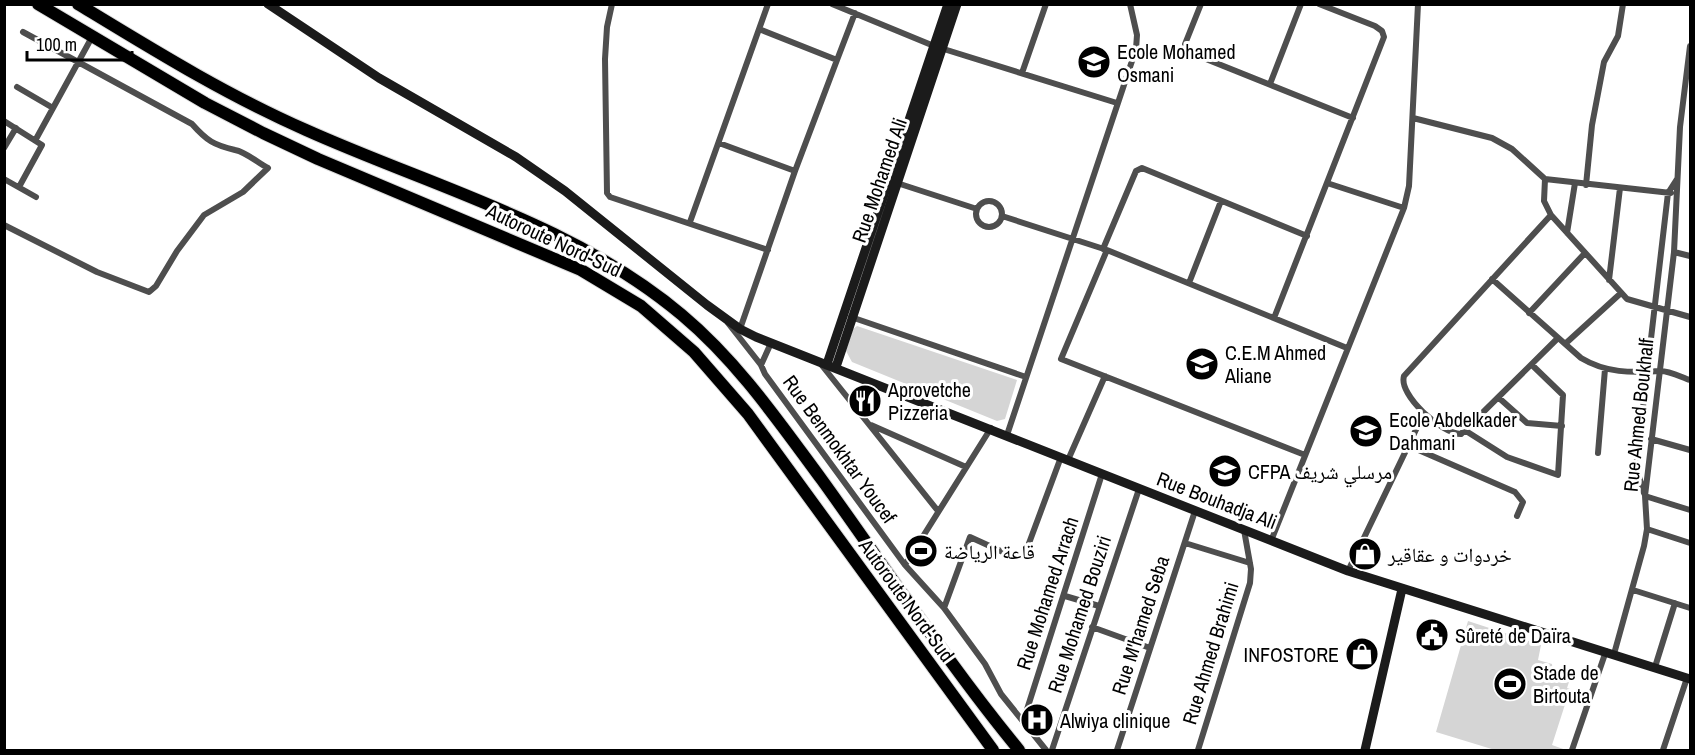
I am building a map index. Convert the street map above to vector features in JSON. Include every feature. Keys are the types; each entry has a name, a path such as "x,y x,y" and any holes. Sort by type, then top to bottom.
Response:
{"highway":[{"name":"Autoroute Nord-Sud","path":"38,4 262,133 581,270 641,306 694,352 748,414 993,750"},
{"name":"Autoroute Nord-Sud","path":"78,4 200,77 257,107 375,160 559,236 617,266 662,299 706,335 767,405 1019,750"}],"main road":[{"name":"Rue Bouhadja Ali","path":"268,4 391,86 516,157 565,191 740,329 1348,571 1689,678"},
{"path":"827,364 938,47 948,4"},
{"name":"Rue Mohamed Ali","path":"827,364 851,318 897,183 938,47 957,4"},
{"path":"1365,750 1402,589"}],"street":[{"path":"612,4 607,27 605,59 605,188 610,197 768,250"},
{"path":"690,222 768,4"},
{"path":"832,4 938,47 1117,103"},
{"path":"1022,73 1046,4"},
{"path":"1007,435 1137,42 1130,4"},
{"path":"1201,4 1185,44 1186,51 1353,118"},
{"path":"1270,84 1301,4"},
{"path":"1274,318 1384,37 1382,31 1375,26 1319,4"},
{"path":"1271,541 1404,208 1409,186 1418,4"},
{"path":"1586,184 1592,125 1604,62 1618,36 1623,4"},
{"path":"740,329 795,171 855,13"},
{"path":"759,28 837,60"},
{"path":"4,225 97,272 148,292 156,286 177,251 204,215 243,192 268,168 236,150 224,150 204,137 192,124 23,32"},
{"path":"36,139 92,37"},
{"name":"Rue Ahmed Boukhalf","path":"1572,750 1633,590 1647,529 1645,496 1674,252 1680,127 1690,46"},
{"path":"17,87 53,108"},
{"path":"1413,118 1492,138 1512,149 1545,179 1677,194"},
{"path":"4,121 36,139 42,148 19,187"},
{"path":"4,148 16,128"},
{"path":"718,143 795,171"},
{"path":"1305,455 1061,359 1136,171 1139,169 1307,236"},
{"path":"1678,176 1668,193 1636,467 1645,496 1690,510"},
{"path":"4,179 36,197"},
{"path":"1545,179 1544,201 1551,215 1621,293 1635,303 1690,317"},
{"path":"897,183 977,209"},
{"path":"1327,183 1404,208"},
{"path":"1567,233 1575,183"},
{"path":"1610,280 1620,188"},
{"path":"993,201 1000,206 1002,216 998,224 985,226 976,218 977,209 982,202 993,201"},
{"path":"1189,283 1221,201"},
{"path":"1532,365 1563,395 1558,475 1507,457 1466,432 1451,433 1424,413 1404,388 1404,376 1551,215"},
{"path":"1002,216 1105,250 1347,348"},
{"path":"1674,252 1690,256"},
{"path":"1529,313 1586,253"},
{"path":"1492,279 1581,358 1605,369 1648,374 1660,370 1690,380"},
{"path":"1565,344 1621,293"},
{"name":"Rue Benmokhtar Youcef","path":"722,316 761,365 765,374 904,565 944,608 1023,722 1046,750"},
{"path":"851,318 1026,376"},
{"path":"1466,432 1558,338"},
{"name":"Rue Benmokhtar Youcef","path":"761,365 771,343"},
{"path":"827,364 869,424 939,511"},
{"path":"1598,453 1605,369"},
{"path":"944,608 970,537 1016,558 1025,554 1065,459 1105,376"},
{"path":"1499,398 1527,423 1562,426"},
{"path":"1348,571 1424,413"},
{"path":"869,424 966,467"},
{"path":"904,565 991,428"},
{"path":"1652,439 1690,450"},
{"path":"1407,445 1515,492 1523,502 1517,516"},
{"name":"Rue Mohamed Arrach","path":"1023,722 1102,474"},
{"name":"Rue Mohamed Bouziri","path":"1052,750 1139,489"},
{"name":"Rue M'hamed Seba","path":"1118,750 1195,511"},
{"path":"1647,529 1690,543"},
{"name":"Rue Ahmed Brahimi","path":"1198,750 1250,583 1250,564 1244,530"},
{"path":"1185,543 1250,564"},
{"path":"1633,590 1690,608"},
{"path":"1065,596 1099,606"},
{"path":"1655,667 1675,603"},
{"path":"1092,627 1150,648"},
{"path":"1663,750 1689,678"}],"shaded area":[{"path":"857,326 1017,380 1005,419 997,421 852,362 846,351 853,329"},
{"name":"Stade de Birtouta","path":"1468,621 1541,645 1538,660 1552,664 1553,674 1570,679 1567,688 1570,689 1552,745 1566,750 1495,750 1436,732"}],"place":[{"name":"Ecole Mohamed Osmani","path":"1094,62"},
{"name":"C.E.M Ahmed Aliane","path":"1202,364"},
{"name":"Aprovetche Pizzeria","path":"865,401"},
{"name":"Ecole Abdelkader Dahmani","path":"1366,431"},
{"name":"CFPA مرسلي شريف","path":"1225,471"},
{"name":"قاعة الرياضة","path":"921,551"},
{"name":"خردوات و عقاقير","path":"1365,554"},
{"name":"Sûreté de Daïra","path":"1432,635"},
{"name":"INFOSTORE","path":"1362,654"},
{"name":"Stade de Birtouta","path":"1510,684"},
{"name":"Alwiya clinique","path":"1037,720"}]}
